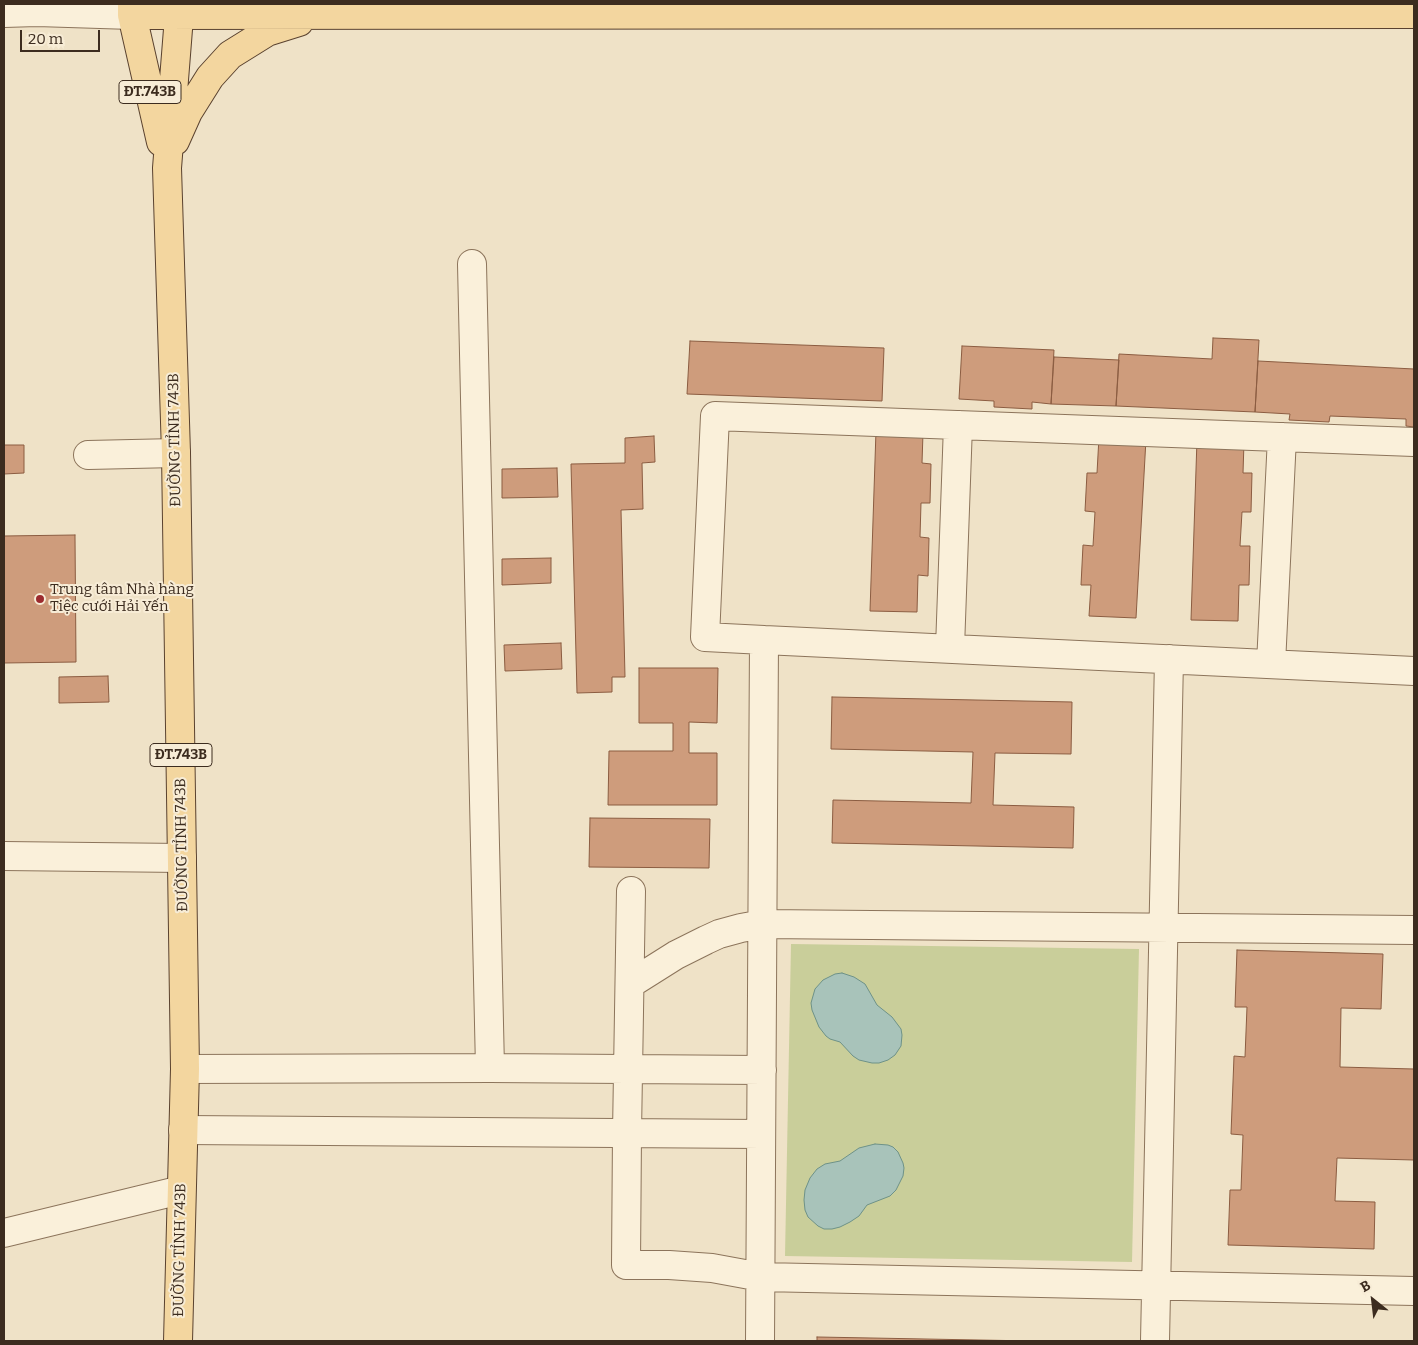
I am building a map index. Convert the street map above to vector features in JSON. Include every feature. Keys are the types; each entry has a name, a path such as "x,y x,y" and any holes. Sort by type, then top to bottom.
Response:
{"main road":[{"path":"132,10 322,15 1414,14"},
{"name":"ĐƯỜNG TỈNH 743B","path":"132,10 167,168"},
{"name":"ĐƯỜNG TỈNH 743B","path":"178,1341 185,1069 176,452 167,168 180,10"},
{"path":"167,168 174,142 188,112 210,77 230,55 267,32 322,15"}],"street":[{"path":"4,13 132,10"},
{"path":"472,264 490,1068"},
{"path":"1414,442 714,416 705,637 1414,671"},
{"path":"950,648 958,425"},
{"path":"1271,664 1282,437"},
{"path":"88,456 176,452"},
{"path":"760,1341 764,640"},
{"path":"1155,1341 1169,659"},
{"path":"4,856 182,858"},
{"path":"631,891 626,1265 712,1268 761,1277 1414,1291"},
{"path":"630,984 676,956 719,934 762,924 1414,930"},
{"path":"185,1069 490,1068 762,1070"},
{"path":"183,1130 761,1134"},
{"path":"4,1233 181,1190"}],"green space":[{"path":"791,944 1139,949 1132,1262 785,1256"}],"water":[{"path":"842,973 854,977 865,984 877,1005 892,1017 901,1029 901,1046 895,1055 888,1060 872,1063 859,1060 840,1042 826,1036 819,1027 811,1003 815,989 823,980"},
{"path":"875,1144 888,1145 898,1152 904,1168 903,1176 896,1190 890,1196 867,1205 859,1216 840,1227 824,1229 818,1226 808,1217 805,1210 805,1190 810,1178 817,1169 825,1164 840,1161 859,1148"}],"building":[{"path":"1213,338 1259,340 1255,412 1116,406 1119,354 1212,359"},
{"path":"690,341 884,348 882,401 687,394"},
{"path":"962,346 1054,350 1051,404 1032,402 1032,409 994,407 994,401 959,399"},
{"path":"1054,357 1119,360 1116,406 1051,404"},
{"path":"1258,361 1414,369 1414,427 1406,426 1406,419 1330,416 1329,422 1289,420 1290,414 1255,412"},
{"path":"876,431 923,433 922,463 931,464 930,503 921,503 920,537 929,538 928,576 918,575 917,612 870,611"},
{"path":"654,436 655,462 642,463 643,509 621,510 625,677 612,677 612,692 577,693 571,464 625,463 625,438"},
{"path":"1099,437 1146,439 1136,618 1089,616 1091,585 1081,585 1083,545 1093,546 1095,512 1085,511 1087,473 1097,473"},
{"path":"1197,440 1244,442 1243,473 1252,473 1251,512 1242,512 1240,546 1250,546 1249,585 1239,585 1238,621 1191,620"},
{"path":"4,445 24,445 24,473 4,474"},
{"path":"557,468 558,497 502,498 502,469"},
{"name":"Trung tâm Nhà hàng Tiệc cưới Hải Yến","path":"75,535 76,662 4,663 4,536"},
{"path":"551,558 551,583 502,585 502,559"},
{"path":"561,643 562,669 505,671 504,645"},
{"path":"639,668 718,668 717,723 689,722 689,753 717,753 717,805 608,805 609,751 673,751 673,723 639,723"},
{"path":"108,676 109,702 59,703 59,677"},
{"path":"832,697 1072,702 1071,754 995,753 993,805 1074,807 1073,848 832,843 833,800 971,803 973,752 831,749"},
{"path":"590,818 710,819 709,868 589,867"},
{"path":"1237,950 1383,954 1381,1009 1341,1008 1340,1067 1414,1069 1414,1160 1337,1158 1335,1201 1375,1202 1374,1249 1228,1245 1230,1190 1241,1190 1243,1135 1231,1134 1234,1056 1245,1057 1247,1007 1235,1007"},
{"path":"817,1337 1033,1341 817,1341"}],"place":[{"name":"Trung tâm Nhà hàng Tiệc cưới Hải Yến","path":"40,599"}]}
